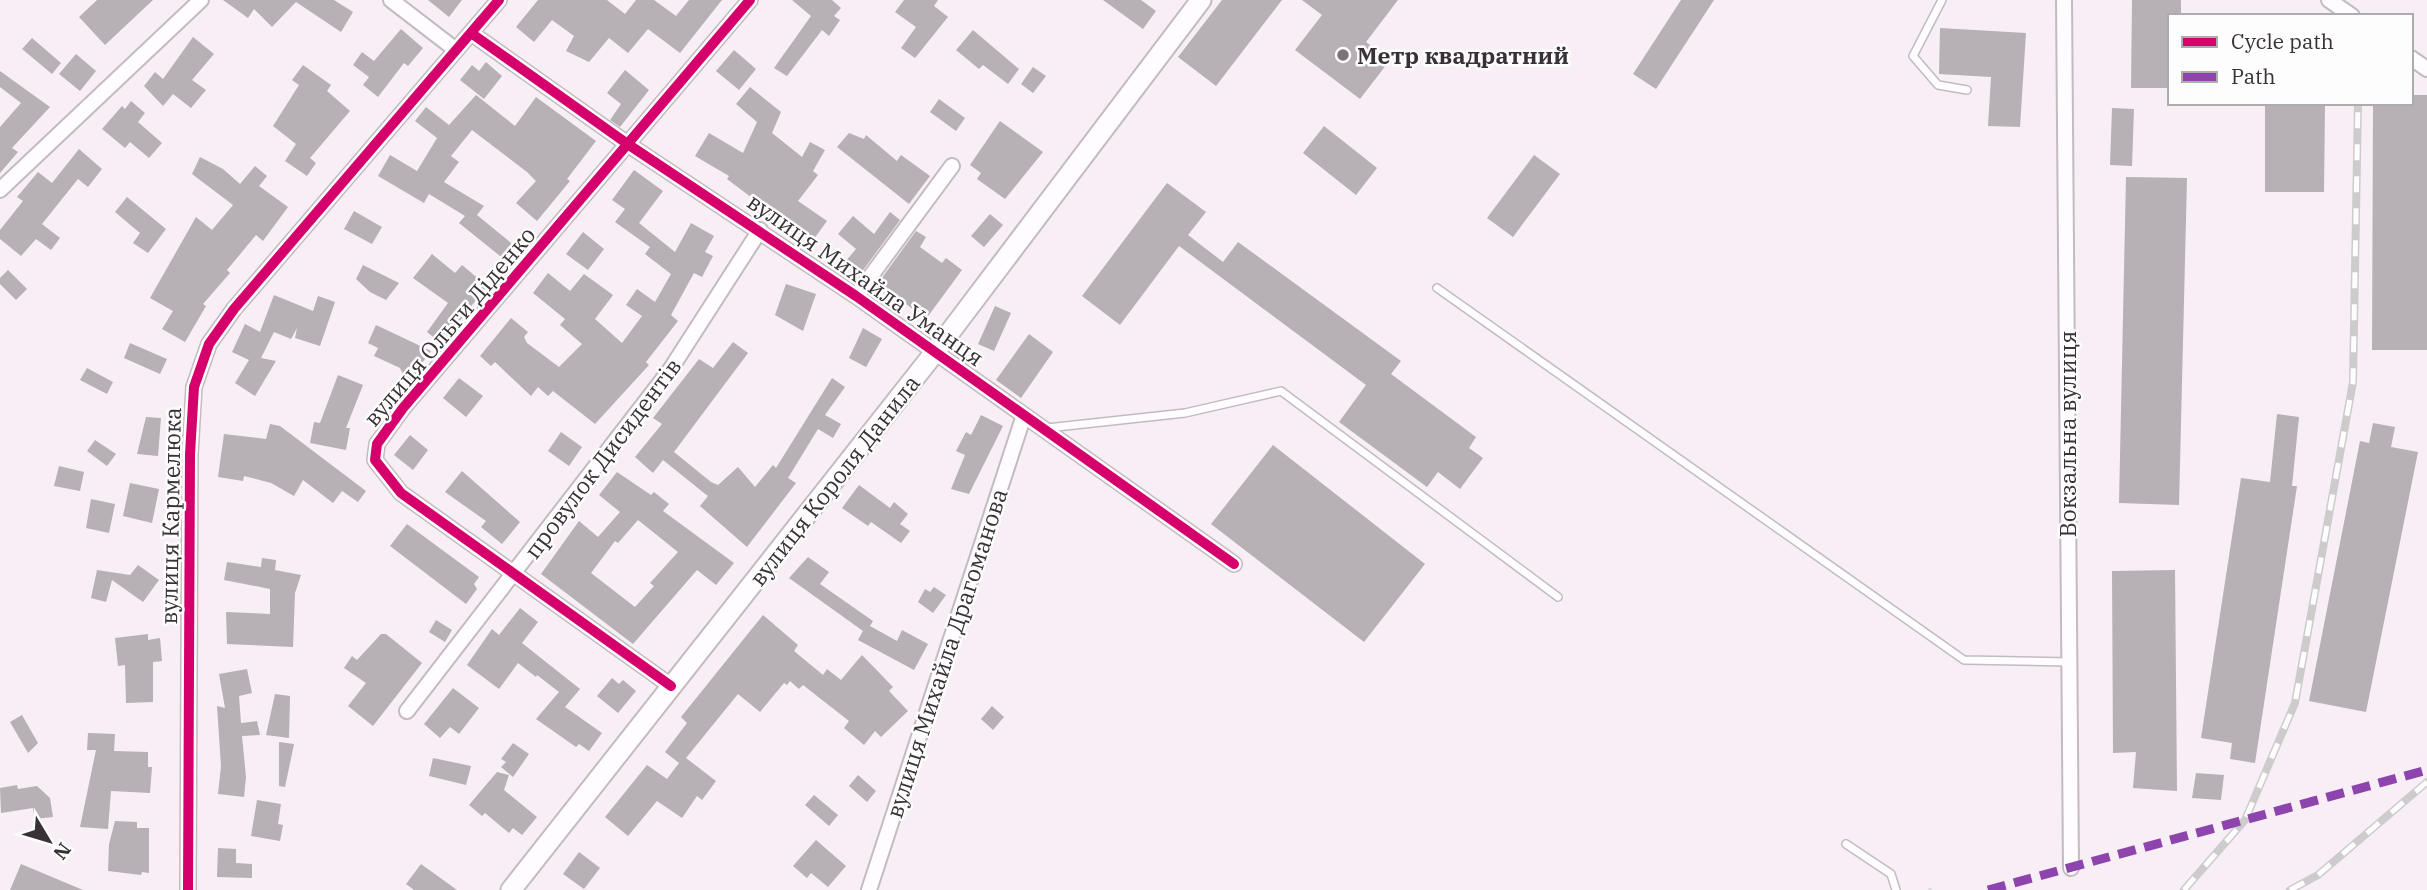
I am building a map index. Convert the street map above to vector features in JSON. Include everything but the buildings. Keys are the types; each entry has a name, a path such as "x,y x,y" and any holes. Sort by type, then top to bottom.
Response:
{"main road":[{"name":"вулиця Короля Данила","path":"511,890 935,352 1201,0"}],"street":[{"path":"0,190 201,0"},
{"path":"391,0 456,50"},
{"name":"вулиця Кармелюка","path":"188,890 190,467 194,387 209,344 234,309 499,0"},
{"name":"вулиця Ольги Діденко","path":"671,686 401,493 375,460 377,444 403,408 750,0"},
{"name":"Вокзальна вулиця","path":"2064,0 2071,868"},
{"path":"2329,0 2349,14"},
{"name":"вулиця Михайла Уманця","path":"471,33 629,145 856,296 1234,565"},
{"path":"856,296 952,166"},
{"name":"провулок Дисидентів","path":"407,711 515,575 670,370 760,230"},
{"name":"вулиця Михайла Драгоманова","path":"869,890 1024,415"}],"lane":[{"path":"1942,0 1913,56 1938,85 1967,90"},
{"path":"1437,288 1965,660 2069,662"},
{"path":"1043,429 1185,413 1281,391 1558,597"},
{"path":"1846,844 1891,874 1896,890"}],"railway":[{"path":"2184,890 2245,820 2295,703 2353,382 2358,105"},
{"path":"2290,890 2318,875 2427,782"}],"marked path":[{"path":"1988,890 2427,770"}],"cycle path":[{"path":"188,890 190,454 194,387 209,344 234,309 499,0"},
{"path":"671,686 401,493 375,460 377,444 403,408 750,0"},
{"path":"471,33 629,145 856,296 1234,564"}],"place":[{"name":"Метр квадратний","path":"1343,55"}]}
